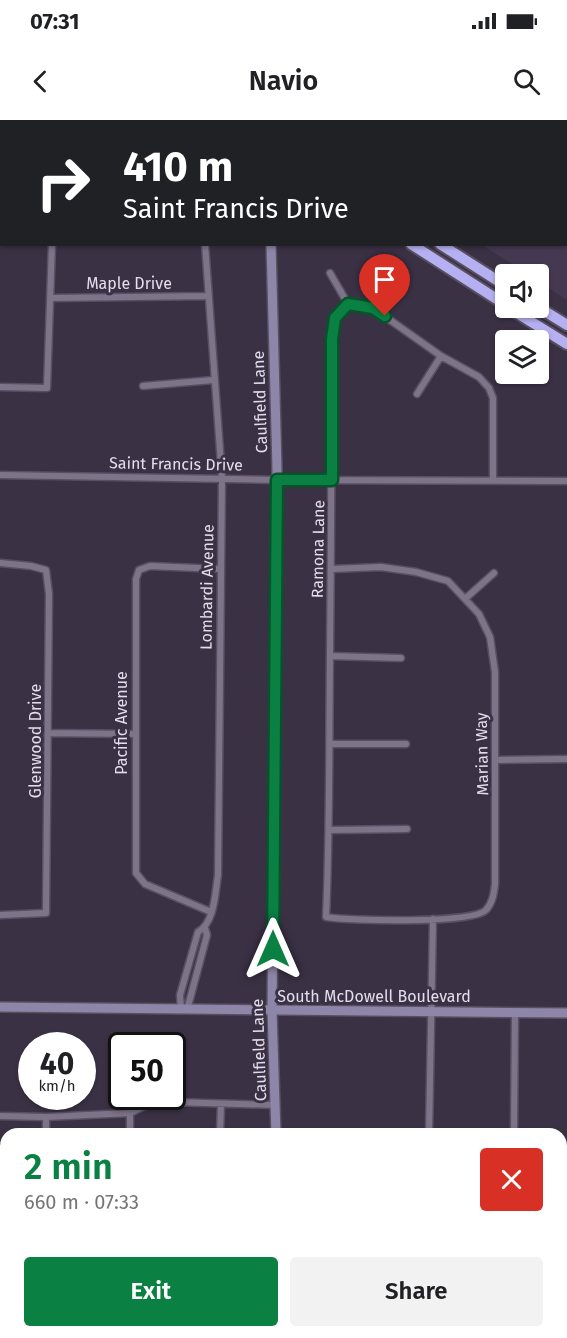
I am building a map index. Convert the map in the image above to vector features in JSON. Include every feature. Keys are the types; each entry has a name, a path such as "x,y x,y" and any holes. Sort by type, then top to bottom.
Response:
{"highway":[{"path":"414,246 495,298"},
{"path":"443,246 495,279"},
{"path":"549,314 567,325"},
{"path":"525,318 567,344"}],"main road":[{"name":"Caulfield Lane","path":"271,246 277,480 272,1011 276,1128"},
{"name":"South McDowell Boulevard","path":"0,1006 567,1013"}],"street":[{"path":"0,387 47,388 52,246"},
{"name":"Lombardi Avenue","path":"184,1010 180,995 198,932 205,928 212,912 218,875 222,478 213,380 205,246"},
{"path":"330,273 348,304 373,308 441,356 479,377 489,388 493,398 493,480"},
{"name":"Maple Drive","path":"50,298 209,296"},
{"name":"Ramona Lane","path":"348,304 335,318 332,339 330,830 326,917 373,921 433,919"},
{"path":"417,394 441,356"},
{"path":"142,386 213,380"},
{"name":"Saint Francis Drive","path":"0,474 277,480 567,481"},
{"name":"Glenwood Drive","path":"0,564 31,566 46,570 49,594 46,913 0,915"},
{"name":"Pacific Avenue","path":"212,912 145,884 136,873 136,579 139,570 150,566 221,568"},
{"name":"Marian Way","path":"331,569 381,567 416,572 448,581 479,614 490,637 495,672 493,898 486,910 473,917 451,920 433,919"},
{"path":"466,598 494,573"},
{"path":"330,656 401,658"},
{"path":"48,733 135,734"},
{"path":"330,744 406,744"},
{"path":"496,760 567,759"},
{"path":"330,830 406,829"},
{"path":"429,1128 433,919"},
{"path":"514,1012 514,1128"},
{"path":"0,1116 46,1117 130,1113 145,1106 172,1102 276,1105"},
{"path":"220,1128 221,1104"},
{"path":"130,1113 130,1128"},
{"path":"46,1117 46,1128"}],"shaded area":[{"path":"484,246 567,246 567,300 549,288 549,264 512,264"}],"route":[{"path":"273,949 277,480 332,480 332,339 335,318 348,304 373,308 385,316"}]}
